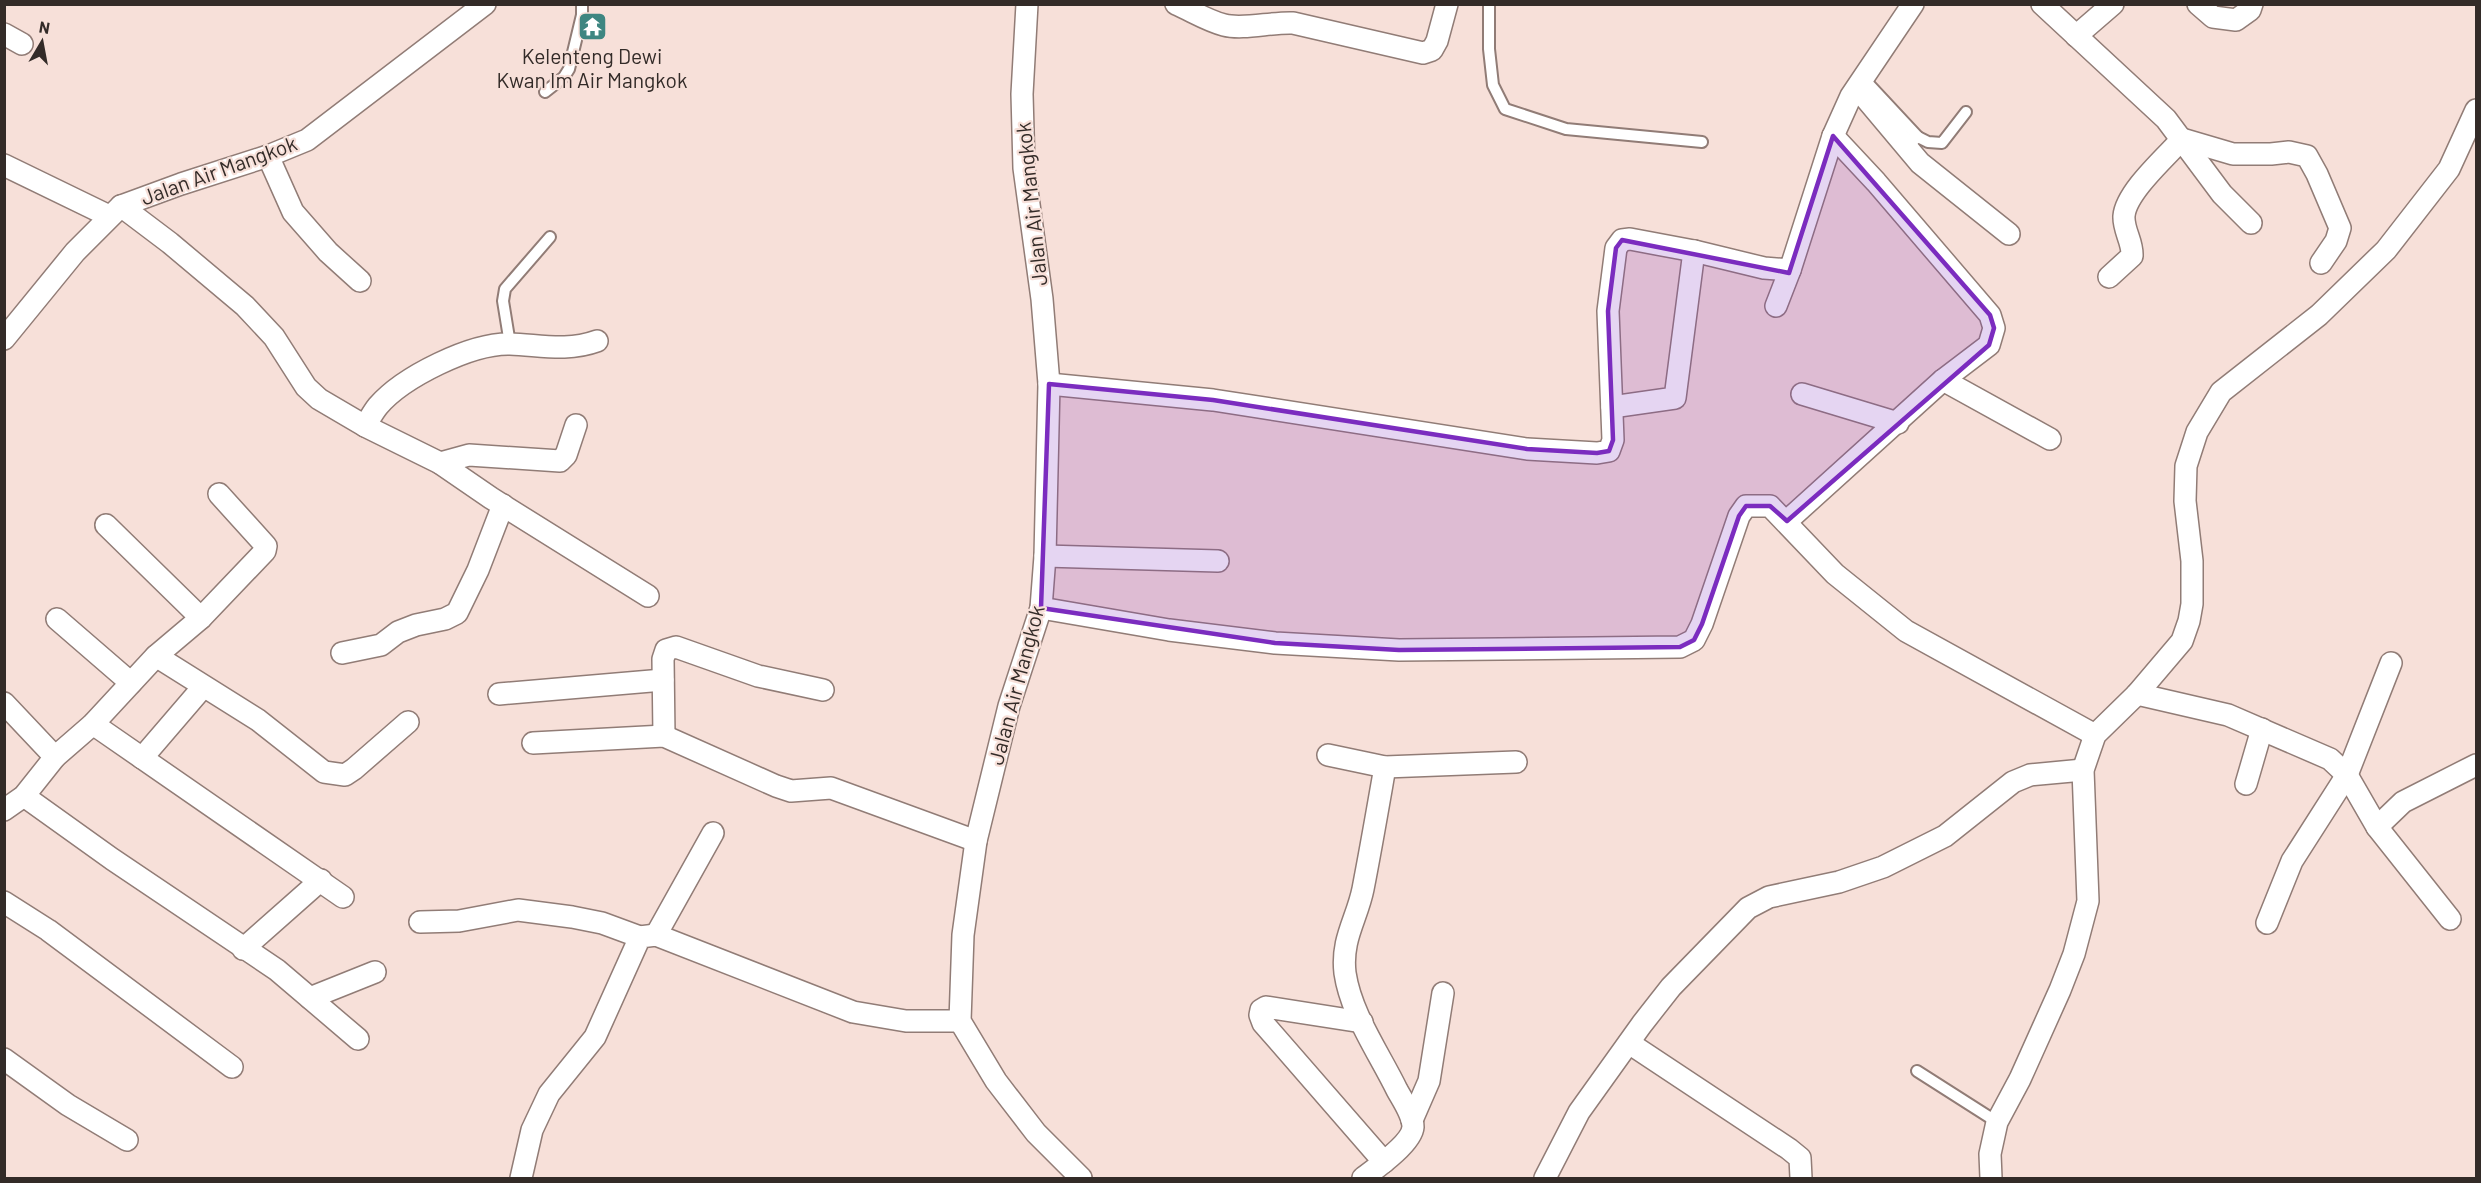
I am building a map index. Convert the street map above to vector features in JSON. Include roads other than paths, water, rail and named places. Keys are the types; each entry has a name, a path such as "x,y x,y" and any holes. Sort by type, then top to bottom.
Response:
{"street":[{"name":"Jalan Air Mangkok","path":"4,339 75,252 115,212 181,184 268,156 307,140 484,4"},
{"name":"Jalan Air Mangkok","path":"960,1021 963,935 976,841 1009,706 1041,608 1045,556 1049,384 1042,299 1024,168 1022,94 1027,4"},
{"path":"1176,4 1224,25 1293,23 1423,53 1432,50 1437,41 1447,4"},
{"path":"1776,306 1790,270 1833,136 1860,83 1913,4"},
{"path":"2042,4 2166,119 2222,194 2251,223"},
{"path":"2076,36 2113,4"},
{"path":"2198,4 2213,17 2236,20 2250,10 2252,4"},
{"path":"1860,83 1912,142 1920,163 1953,192 2009,234"},
{"path":"1991,1179 1990,1154 1997,1122 2020,1079 2060,990 2074,954 2088,901 2083,770 2095,735 2138,693 2181,641 2189,621 2192,604 2193,561 2184,501 2186,466 2197,432 2221,392 2319,315 2386,250 2449,169 2468,151 2476,110"},
{"path":"1787,521 1943,380 1989,345 1994,328 1990,315 1876,182 1833,136"},
{"path":"2182,139 2233,154 2289,152 2307,156 2340,228 2336,241 2321,263"},
{"path":"2109,278 2132,256 2133,248 2124,217 2128,200 2182,139"},
{"path":"268,156 293,212 328,252 360,281"},
{"path":"4,165 115,212 170,243 245,306 274,337 306,387 319,399 365,426 440,463 648,596"},
{"path":"1049,384 1213,400 1527,449 1598,453 1609,451 1613,440 1608,311 1616,248 1622,240 1630,239 1694,250 1773,270 1790,270"},
{"path":"1612,407 1675,398 1694,250"},
{"path":"365,426 378,406 406,383 466,353 489,345 510,344 562,348 580,347 597,341"},
{"path":"1943,380 2050,438"},
{"path":"1802,394 1898,423"},
{"path":"440,463 469,455 560,461 566,455 576,425"},
{"path":"4,810 24,796 55,758 93,724 156,656 201,618 261,556 266,546 219,494"},
{"path":"342,653 381,645 398,632 416,625 445,619 457,613 478,570 503,505"},
{"path":"1041,608 1169,630 1286,644 1399,650 1680,647 1694,640 1702,624 1739,516 1746,506 1770,506 1787,521 1835,574 1906,630 2095,735"},
{"path":"106,525 201,618"},
{"path":"1045,556 1218,561"},
{"path":"57,619 131,683"},
{"path":"664,736 663,659 666,650 676,647 758,676 823,690"},
{"path":"156,656 258,720 324,772 345,775 354,770 408,722"},
{"path":"2267,923 2292,861 2347,775 2391,663"},
{"path":"500,694 663,680"},
{"path":"142,758 204,687"},
{"path":"2138,693 2228,716 2330,759 2347,775 2377,827 2450,919"},
{"path":"4,703 55,758"},
{"path":"93,724 343,897"},
{"path":"2246,784 2262,729"},
{"path":"533,743 664,736 783,789 791,791 831,788 976,841"},
{"path":"1328,755 1385,767 1516,762"},
{"path":"2377,827 2403,802 2428,787 2476,765"},
{"path":"1363,1179 1384,1162 1413,1130 1412,1120 1362,1022 1345,974 1348,931 1363,892 1385,767"},
{"path":"1545,1179 1579,1112 1629,1043 1671,987 1748,908 1769,897 1839,882 1883,867 1945,836 2013,782 2030,775 2083,770"},
{"path":"24,796 243,950 277,970 358,1039"},
{"path":"521,1179 532,1130 549,1094 595,1037 648,936 713,833"},
{"path":"243,950 321,880"},
{"path":"4,902 48,930 232,1067"},
{"path":"420,922 459,921 518,910 572,916 648,936 853,1012 906,1022 960,1021 996,1081 1029,1125 1080,1179"},
{"path":"310,998 375,972"},
{"path":"1412,1120 1429,1081 1443,993"},
{"path":"1362,1022 1266,1007 1261,1010 1260,1015 1263,1023 1384,1162"},
{"path":"1629,1043 1789,1149 1800,1158 1802,1179"},
{"path":"4,1059 68,1105 127,1140"}],"lane":[{"path":"544,92 564,77 569,69 582,15 582,4"},
{"path":"1489,4 1489,49 1493,85 1505,109 1566,129 1702,142"},
{"path":"1912,142 1941,143 1966,112"},
{"path":"510,344 503,301 505,289 550,237"},
{"path":"1917,1071 1997,1122"}],"place":[{"name":"Kelenteng Dewi Kwan Im Air Mangkok","path":"592,26"}]}
